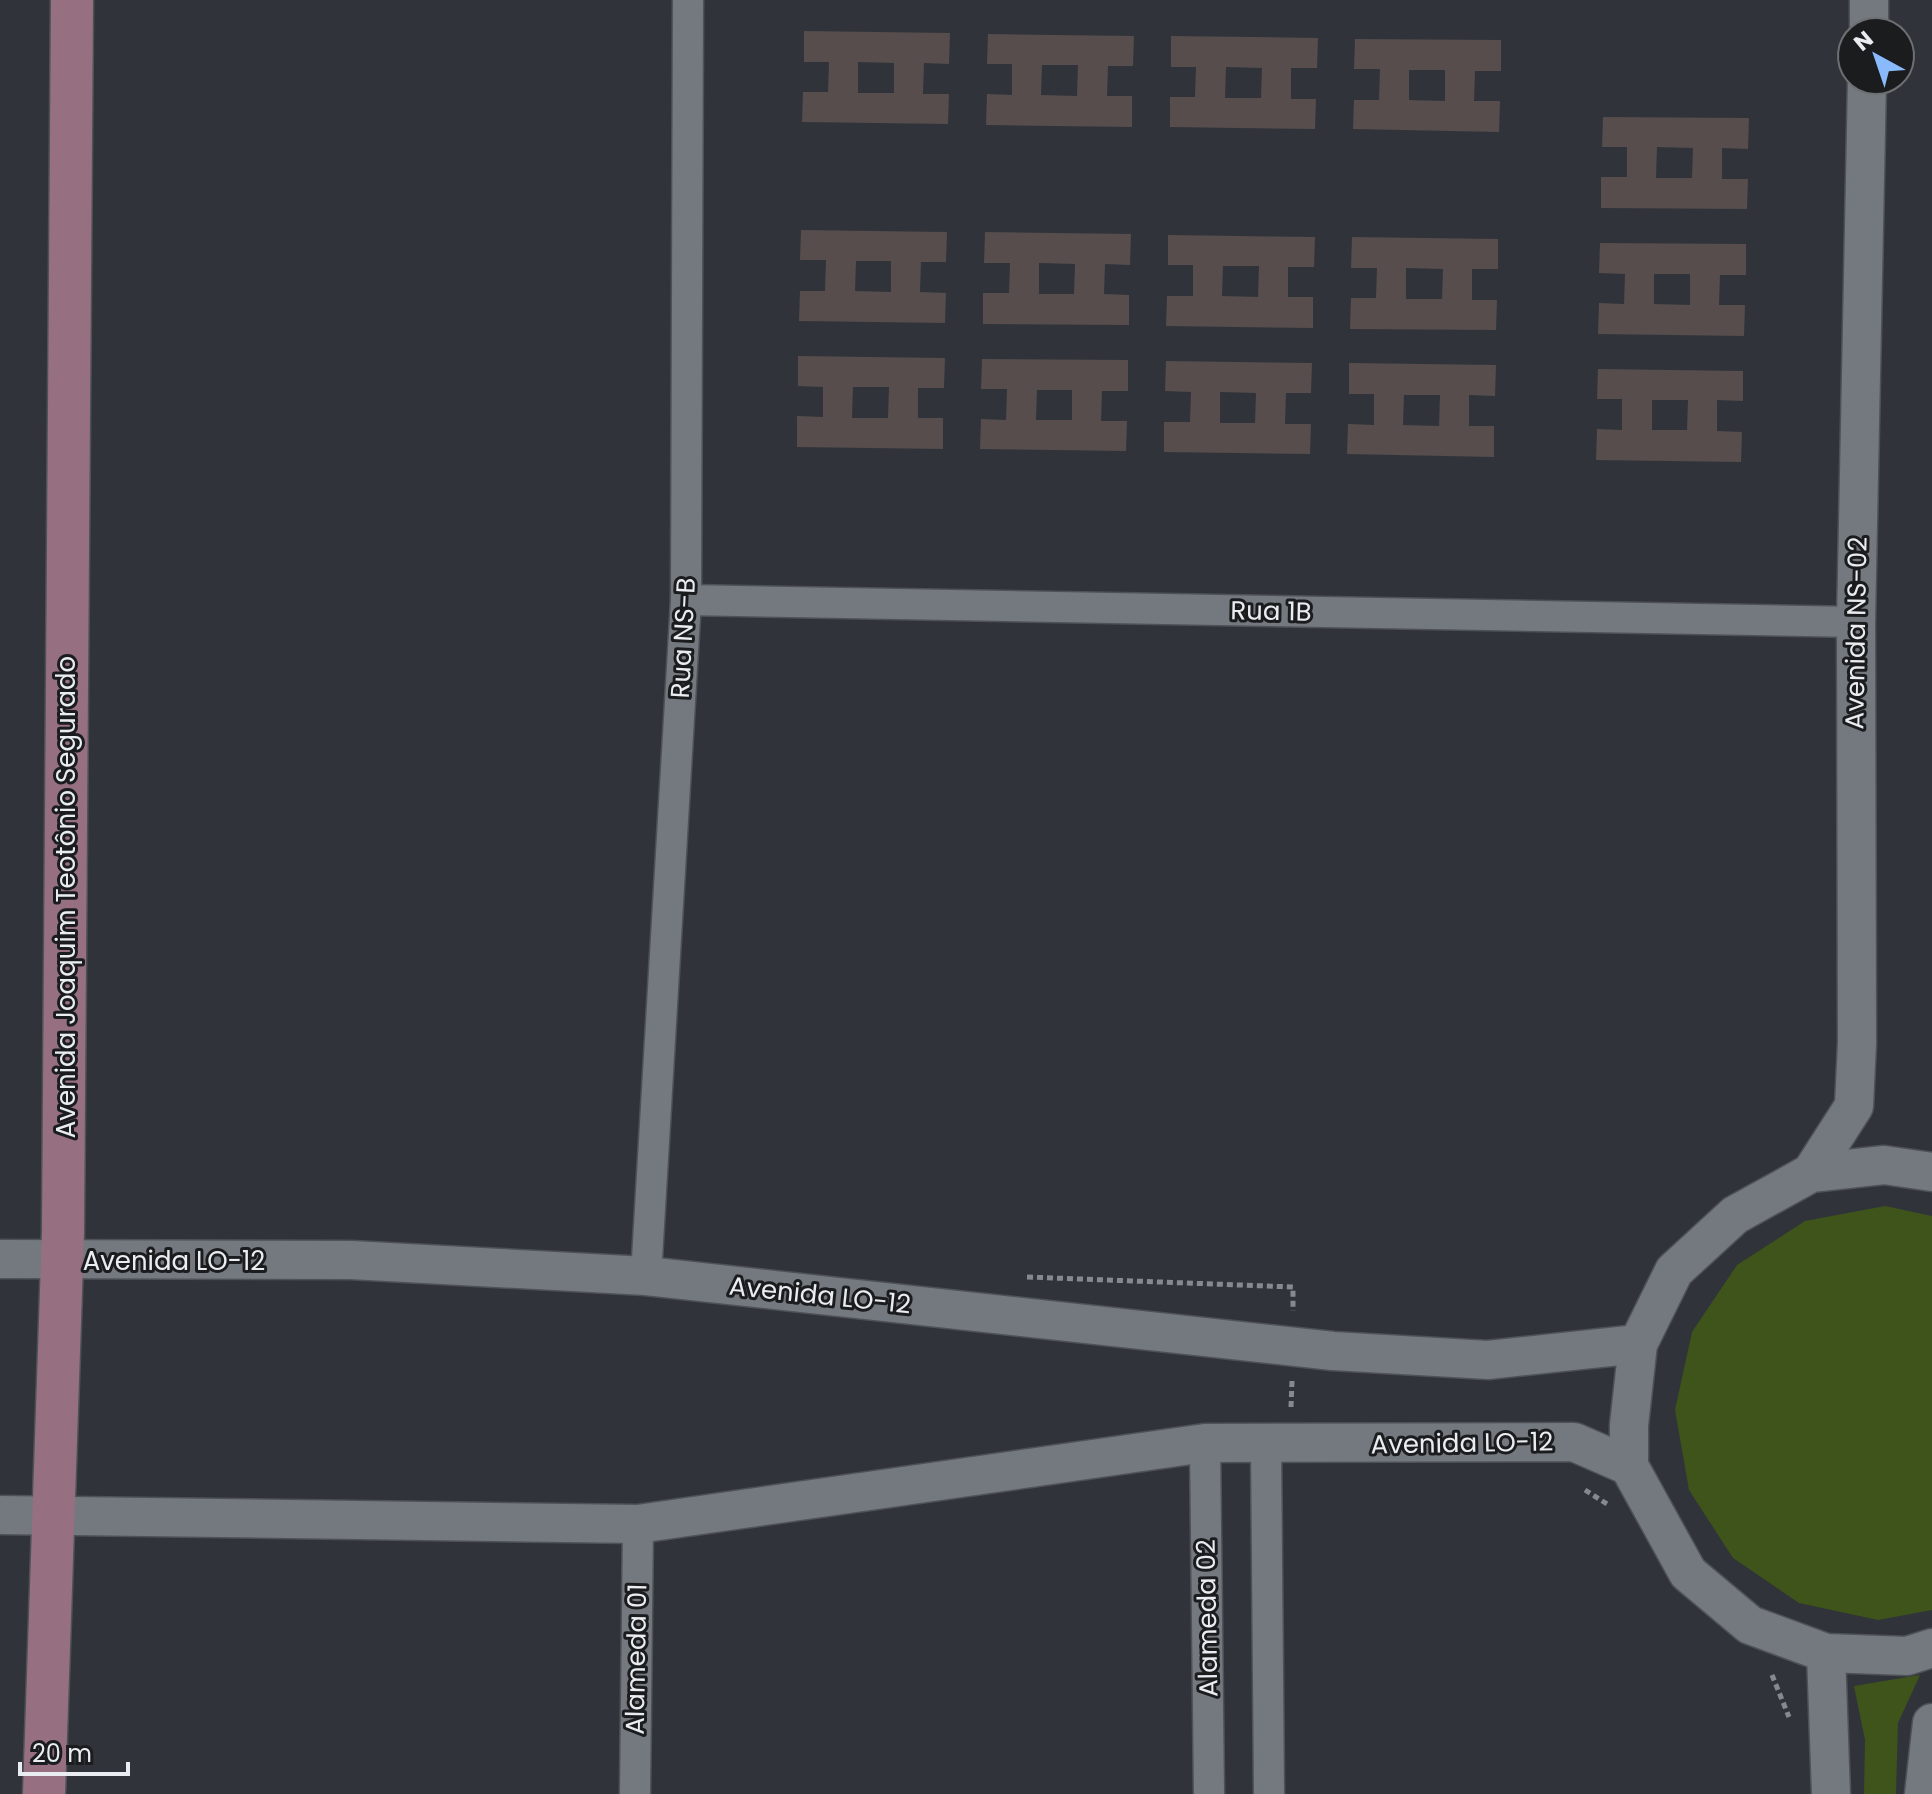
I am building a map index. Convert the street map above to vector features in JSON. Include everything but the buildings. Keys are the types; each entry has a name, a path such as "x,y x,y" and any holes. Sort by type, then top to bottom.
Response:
{"main road":[{"name":"Avenida Joaquim Teotônio Segurado","path":"44,1794 63,1216 72,0"}],"street":[{"name":"Rua NS-B","path":"646,1276 686,600 688,0"},
{"name":"Avenida NS-02","path":"1811,1173 1854,1106 1857,1043 1854,907 1856,622 1867,96"},
{"name":"Rua 1B","path":"686,600 1856,622"},
{"path":"1932,1172 1884,1165 1811,1173 1735,1215 1674,1271 1638,1344 1629,1425 1629,1466 1688,1573 1750,1625 1826,1653 1907,1656 1932,1648"},
{"name":"Avenida LO-12","path":"0,1259 60,1262 351,1260 646,1276 1292,1347 1488,1360 1638,1344"},
{"name":"Avenida LO-12","path":"0,1515 638,1524 1205,1443 1506,1439 1574,1442 1629,1466"},
{"name":"Alameda 02","path":"1205,1443 1209,1794"},
{"path":"1269,1794 1278,1444"},
{"name":"Alameda 01","path":"635,1794 638,1524"},
{"path":"1826,1653 1831,1794"},
{"path":"1924,1794 1932,1723"}],"path":[{"path":"1015,1277 1293,1287 1292,1347 1278,1444"},
{"path":"1571,1482 1608,1504 1613,1516"},
{"path":"1765,1669 1776,1678 1790,1719"}],"green space":[{"path":"1885,1206 1932,1216 1932,1610 1878,1620 1799,1603 1733,1558 1689,1490 1675,1410 1692,1332 1737,1265 1805,1221"},
{"path":"1920,1675 1898,1723 1896,1794 1864,1794 1865,1740 1854,1686"}]}
